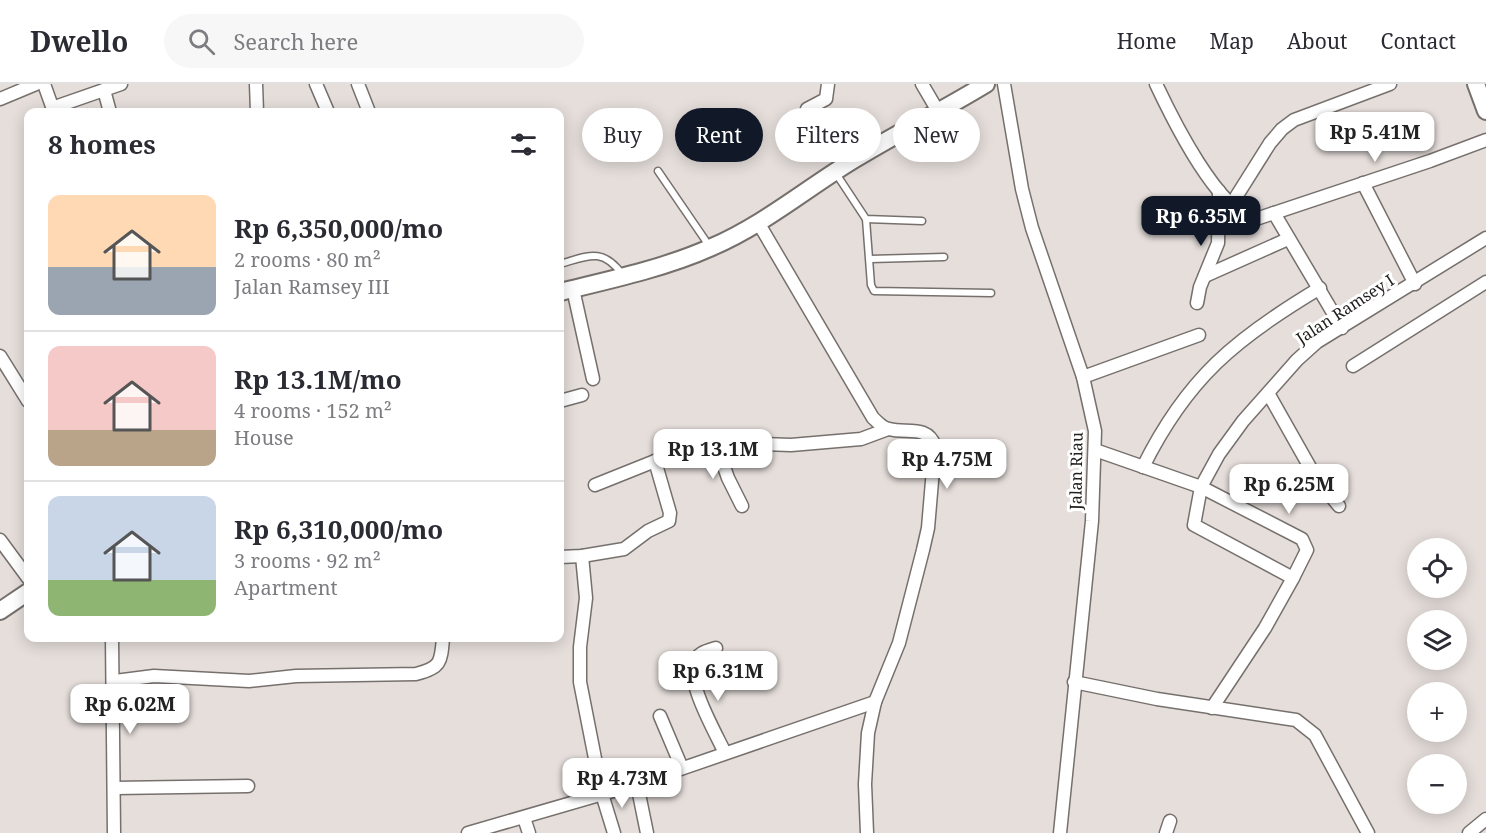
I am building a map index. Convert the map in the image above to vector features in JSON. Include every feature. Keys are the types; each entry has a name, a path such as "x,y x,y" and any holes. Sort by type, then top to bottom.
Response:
{"main road":[{"path":"947,108 986,84"},
{"path":"1476,84 1486,111"},
{"path":"566,290 711,248 759,224 835,172 893,139"},
{"path":"0,611 24,595"}],"street":[{"path":"0,99 36,84"},
{"path":"44,84 52,108"},
{"path":"58,108 121,84"},
{"path":"257,108 257,87 271,84"},
{"path":"316,84 326,108"},
{"path":"358,84 367,108"},
{"path":"810,108 826,99 828,84"},
{"path":"922,84 936,108"},
{"name":"Jalan Riau","path":"1004,84 1022,189 1032,228 1083,377 1093,416 1095,450 1091,531 1060,833"},
{"path":"1156,84 1190,148 1219,191 1235,205 1237,210 1250,218 1261,218 1486,140"},
{"path":"1235,205 1236,197 1282,129 1294,120 1390,84"},
{"path":"104,90 109,108"},
{"path":"1363,183 1415,284"},
{"path":"1197,303 1218,243 1219,191"},
{"path":"1274,213 1342,328"},
{"path":"759,224 873,418 888,429"},
{"name":"Jalan Ramsey I","path":"1293,578 1195,526 1193,520 1201,487 1219,454 1308,350 1486,238"},
{"path":"1205,276 1288,239"},
{"path":"1353,366 1486,282"},
{"path":"1143,466 1174,410 1216,363 1264,323 1320,288"},
{"path":"566,290 593,379"},
{"path":"1083,377 1199,335"},
{"path":"0,356 24,395"},
{"path":"1269,393 1316,478 1339,506"},
{"path":"564,400 582,395"},
{"path":"595,485 655,460 686,443 715,441 791,445 861,439 888,429 916,431 928,435 933,440 936,454 928,528 899,643 875,702 866,760 867,833"},
{"path":"715,441 728,478 742,506"},
{"path":"1095,450 1201,487 1304,540 1307,550 1293,578 1265,628 1212,708"},
{"path":"564,557 582,556 630,546 648,531 669,521 670,513 655,460"},
{"path":"0,540 24,573"},
{"path":"582,556 586,598 580,647 580,681 602,794 614,833"},
{"path":"114,833 115,642"},
{"path":"115,681 154,676 249,681 296,676 416,674 434,668 442,659 443,642"},
{"path":"716,648 699,655 694,662 693,673 706,714 725,753"},
{"path":"1074,681 1212,708 1287,717 1304,724 1315,735 1368,833"},
{"path":"468,833 637,784 875,702"},
{"path":"660,716 682,768"},
{"path":"637,784 647,833"},
{"path":"115,788 248,786"},
{"path":"524,818 529,833"},
{"path":"1469,833 1486,819"}],"lane":[{"path":"658,171 711,248"},
{"path":"835,172 866,219 871,285 876,292 991,293"},
{"path":"866,219 922,221"},
{"path":"564,263 599,255 609,258 623,275"},
{"path":"870,259 944,257"}]}
